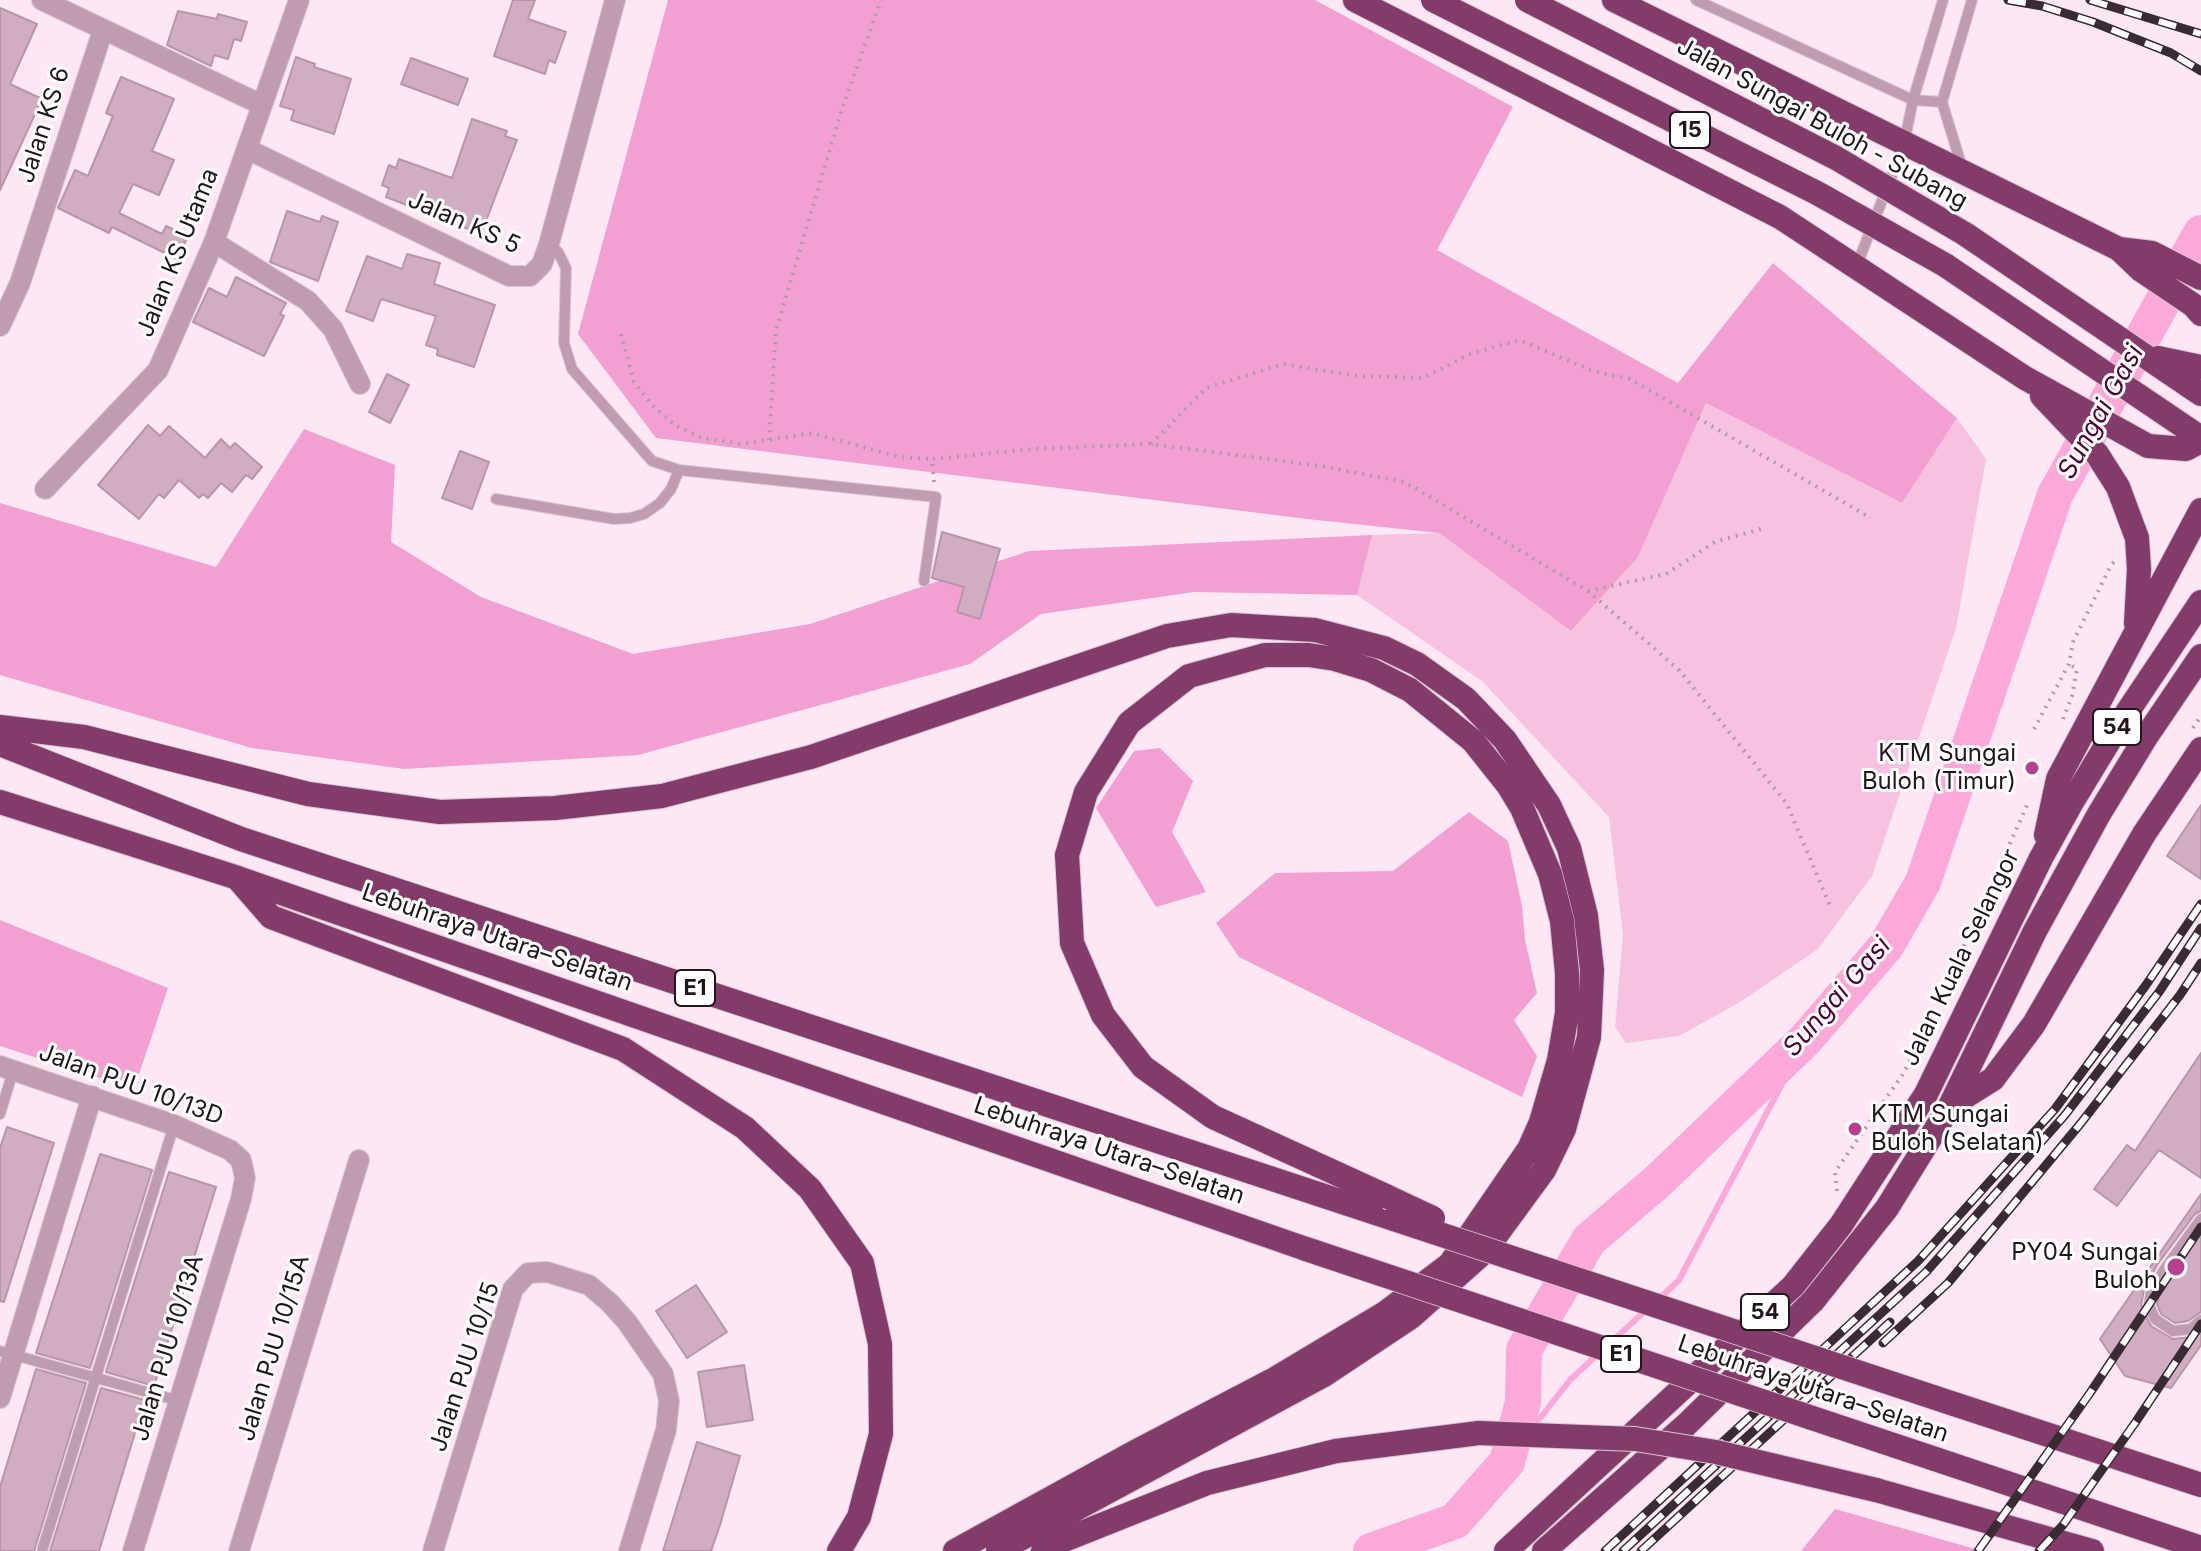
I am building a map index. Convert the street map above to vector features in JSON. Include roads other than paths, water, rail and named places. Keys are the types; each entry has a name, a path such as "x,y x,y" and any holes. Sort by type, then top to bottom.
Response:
{"highway":[{"path":"1355,0 1780,217 2025,378 2148,446 2186,449 2201,440"},
{"name":"15","path":"1433,0 1817,193 1945,265 2201,440"},
{"name":"Jalan Sungai Buloh - Subang","path":"1527,0 1836,158 1965,234 2201,394"},
{"path":"1614,0 2119,249 2141,270 2197,309"},
{"path":"2119,249 2152,253 2201,278"},
{"path":"2144,355 2201,367"},
{"path":"2025,378 2097,454 2118,487 2137,538 2136,630"},
{"path":"2041,858 2058,779 2201,510"},
{"name":"Jalan Kuala Selangor","path":"1506,1551 1793,1286 1841,1225 1926,1094 2041,858 2120,723 2201,602"},
{"path":"0,727 84,737 308,794 440,812 555,808 662,796 811,757 1167,636 1231,625 1315,630 1384,648 1417,664 1466,699 1505,740 1549,805 1569,848 1586,916 1592,970 1589,1037 1564,1129 1544,1170 1484,1252 1411,1317 1324,1375 998,1551"},
{"path":"955,1551 1273,1380 1385,1313 1450,1264 1529,1149 1541,1122 1559,1060 1567,1013 1567,973 1562,921 1550,874 1522,808 1473,741 1410,690 1371,670 1335,659 1309,655 1265,655 1189,676 1129,723 1086,792 1067,855 1072,943 1103,1015 1143,1067 1213,1117 1391,1208"},
{"name":"54","path":"1544,1551 1686,1425 1813,1301 1887,1208 1950,1106 2035,931 2099,814 2201,656"},
{"name":"Lebuhraya Utara–Selatan","path":"0,744 241,839 1391,1208 1533,1265 2201,1485"},
{"path":"1950,1106 1993,1079 2034,1024 2144,834 2201,749"},
{"name":"Lebuhraya Utara–Selatan","path":"0,802 238,878 1306,1249 2201,1548"},
{"path":"238,878 271,917 623,1049 745,1128 810,1189 862,1263 880,1344 881,1434 859,1517 839,1551"},
{"path":"1043,1551 1207,1483 1336,1451 1479,1433 1635,1439 1716,1452 1876,1490 2092,1551"}],"street":[{"path":"42,0 262,105"},
{"name":"Jalan KS Utama","path":"45,489 158,370 214,242 299,0"},
{"name":"Jalan KS 5","path":"247,149 509,276 530,276 542,264 549,244 615,0"},
{"name":"Jalan KS 6","path":"0,326 20,283 103,30"},
{"path":"214,242 308,301 333,329 360,384"},
{"name":"Jalan PJU 10/13D","path":"7,1068 174,1125 230,1150 241,1160"},
{"path":"0,1398 7,1352 92,1096"},
{"name":"Jalan PJU 10/13A","path":"133,1551 241,1199 245,1178 241,1160"},
{"name":"Jalan PJU 10/15A","path":"239,1551 359,1160"},
{"name":"Jalan PJU 10/15","path":"433,1551 513,1289 528,1273 547,1272 589,1285 610,1303 663,1374 669,1401 666,1430 629,1551"}],"lane":[{"path":"1696,0 1913,100 1942,102"},
{"path":"1856,267 1904,144 1913,100 1943,0"},
{"path":"1964,173 1942,102 1972,0"},
{"path":"549,244 558,252 566,268 564,343 572,369 652,461 679,470 936,497 924,581"},
{"path":"496,499 614,519 630,518 644,514 660,503 671,489 679,470"},
{"path":"0,1114 7,1068"},
{"path":"42,1551 174,1125"},
{"path":"2201,1219 2151,1293 2149,1305 2155,1319 2173,1331 2191,1329 2201,1320"},
{"path":"7,1352 179,1401"}],"waterway":[{"name":"Sungai Gasi","path":"1371,1551 1455,1521 1507,1462 1523,1402 1524,1350 1589,1240 1658,1181 1805,1040 1886,946 1923,882 2055,495 2201,233"},
{"path":"1659,1299 1679,1280 1805,1040"},
{"path":"1608,1345 1647,1309"},
{"path":"1533,1427 1570,1380 1600,1352"},
{"path":"1507,1462 1521,1442"}],"railway":[{"path":"2008,0 2042,6 2093,22 2171,53 2201,71"},
{"path":"2090,0 2201,34"},
{"path":"1605,1551 1918,1261 2055,1109 2201,904"},
{"path":"1623,1551 1926,1272 2065,1115 2159,992 2201,928"},
{"path":"1883,1343 1948,1283 2081,1123 2201,963"},
{"path":"1978,1551 2090,1393 2201,1227"},
{"path":"1641,1551 1890,1322"},
{"path":"2039,1551 2063,1525 2201,1324"}],"place":[{"name":"KTM Sungai Buloh (Timur)","path":"2032,768"},
{"name":"KTM Sungai Buloh (Selatan)","path":"1855,1129"},
{"name":"PY04 Sungai Buloh","path":"2176,1267"}]}
